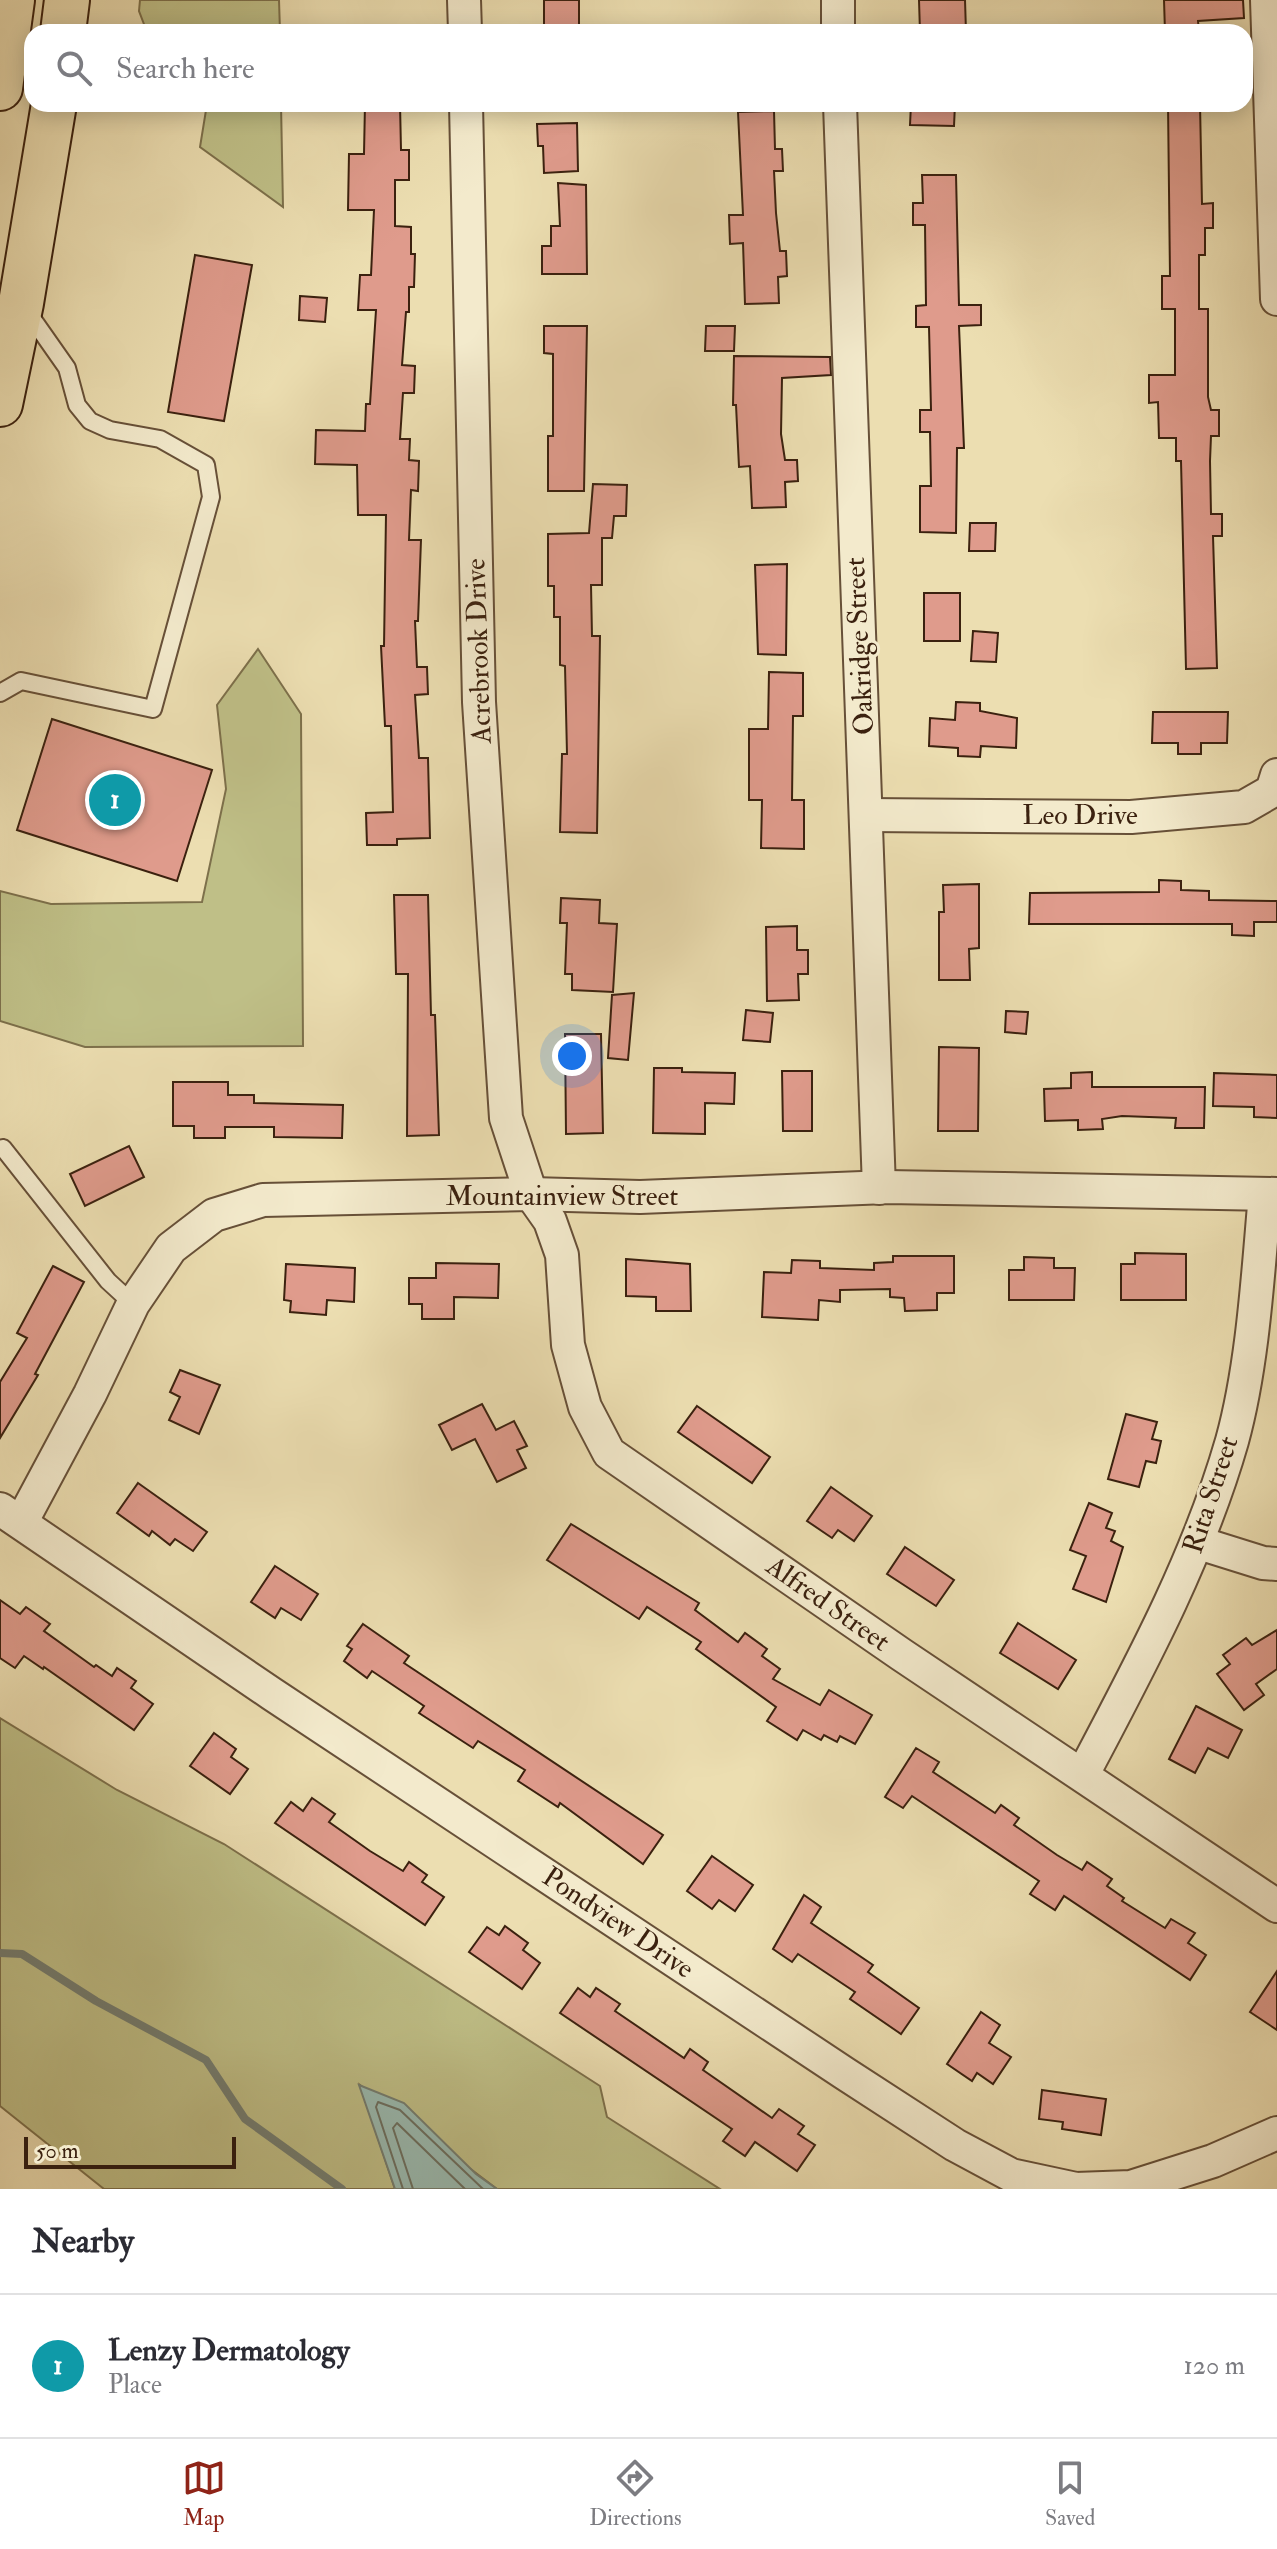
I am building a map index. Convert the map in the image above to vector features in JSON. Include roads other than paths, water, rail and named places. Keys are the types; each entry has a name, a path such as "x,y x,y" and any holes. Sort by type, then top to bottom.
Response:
{"main road":[{"path":"0,88 12,0"},
{"path":"64,24 67,0"},
{"path":"0,404 21,303 53,112"}],"street":[{"path":"464,0 465,24"},
{"path":"838,0 838,24"},
{"path":"1267,0 1277,299"},
{"name":"Acrebrook Drive","path":"466,112 479,702 506,1118 531,1194"},
{"name":"Oakridge Street","path":"840,112 879,1188"},
{"name":"Leo Drive","path":"867,815 1131,817 1244,807 1272,791 1277,775"},
{"name":"Mountainview Street","path":"11,1515 90,1394 133,1304 171,1248 214,1215 263,1200 531,1194 640,1197 879,1188 1271,1194"},
{"name":"Alfred Street","path":"531,1194 550,1221 562,1255 568,1345 585,1407 609,1453 902,1655 1277,1906"},
{"name":"Rita Street","path":"1083,1774 1199,1543 1233,1438 1271,1194"},
{"name":"Pondview Drive","path":"11,1515 272,1694 844,2073 955,2145 1011,2175 1076,2189 1131,2187 1213,2161 1277,2133"},
{"path":"1199,1543 1263,1563 1277,1564"}],"lane":[{"path":"0,693 21,681 153,709 211,497 206,465 190,454 160,439 110,430 90,421 77,405 67,368 21,303"},
{"path":"3,1148 108,1281 133,1304"}],"water":[{"path":"359,2085 404,2103 476,2174 497,2189 395,2189"}],"waterway":[{"path":"0,1953 22,1954 96,2001 206,2060 245,2119 342,2189"}],"place":[{"name":"Lenzy Dermatology","path":"115,800"}]}
